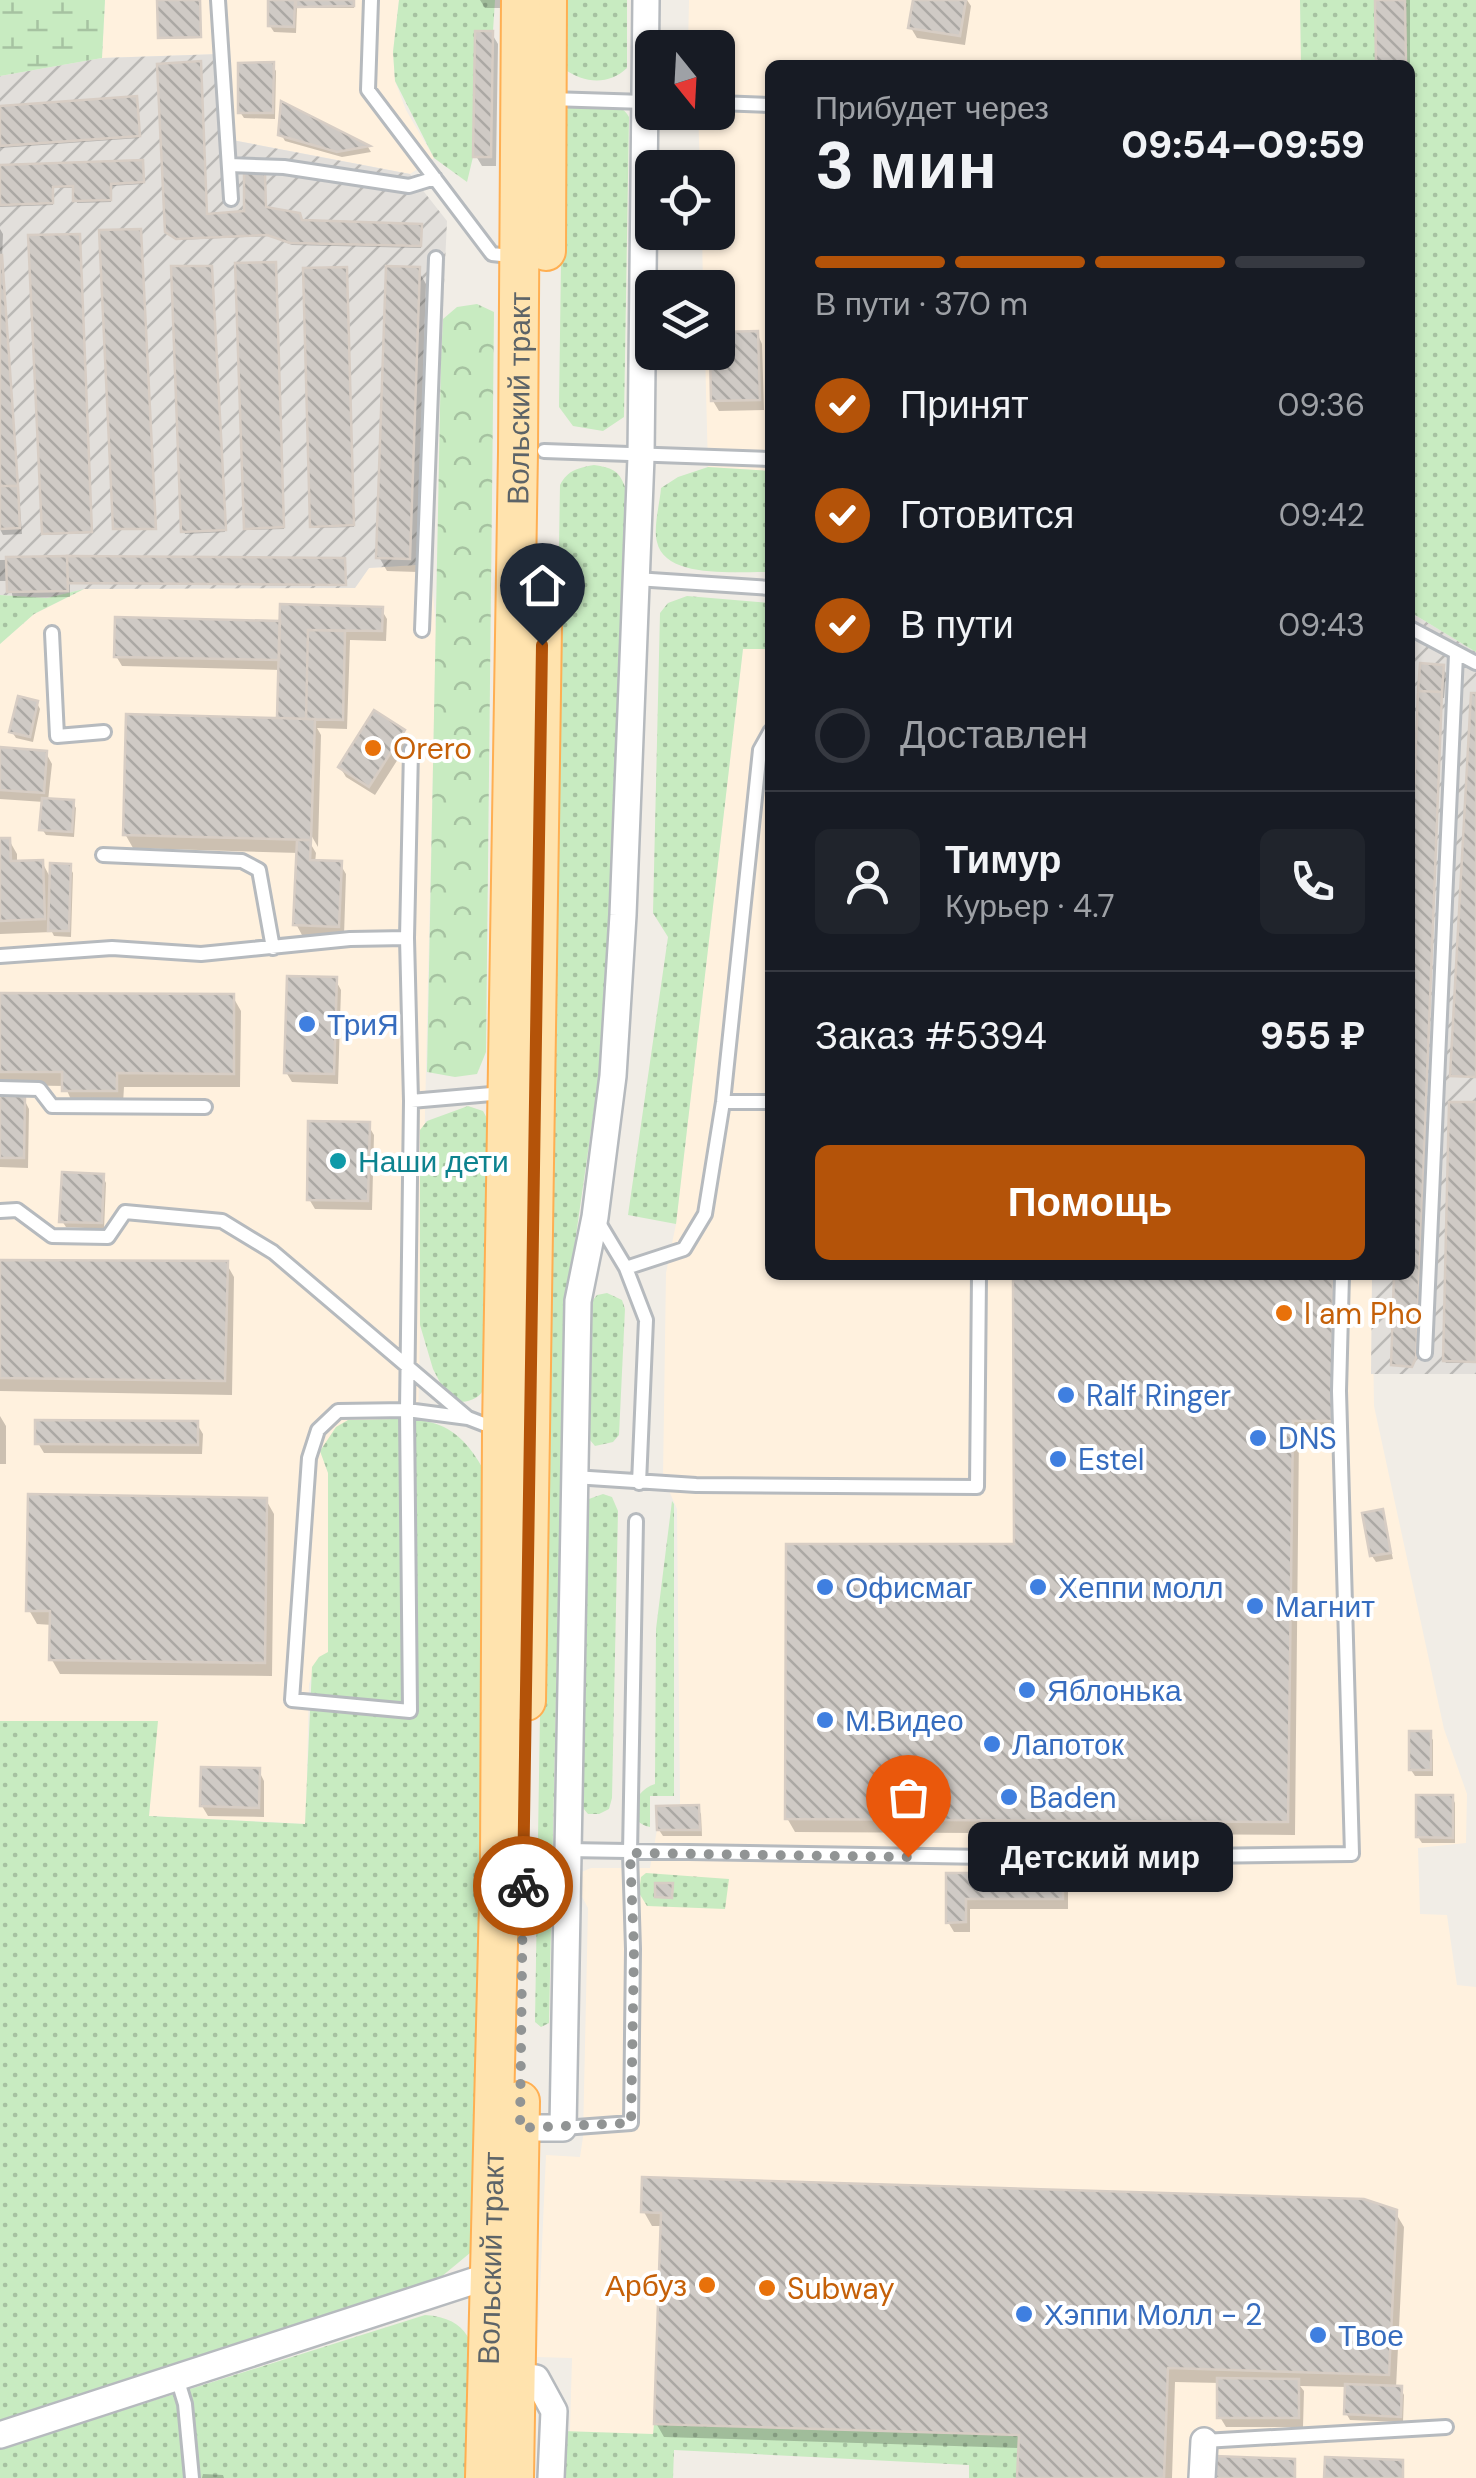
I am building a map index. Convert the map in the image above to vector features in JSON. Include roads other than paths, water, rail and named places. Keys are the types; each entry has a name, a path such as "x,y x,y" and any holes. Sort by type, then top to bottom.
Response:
{"main road":[{"name":"Вольский тракт","path":"485,2478 500,1880 485,1425 510,1092 506,256 521,0"},
{"name":"Вольский тракт","path":"514,2478 544,451 547,0"}],"street":[{"path":"646,0 647,30"},
{"path":"520,2128 563,2128 578,1300 595,1216 614,1076 641,457 647,130"},
{"path":"0,2434 489,2276"},
{"path":"516,2375 536,2378 554,2411 551,2478"},
{"path":"1202,2478 1204,2442"}],"lane":[{"path":"218,0 231,199"},
{"path":"371,0 368,90 435,178 506,256"},
{"path":"547,99 635,102"},
{"path":"735,104 765,105"},
{"path":"229,165 284,167 410,186 435,178"},
{"path":"422,630 436,258"},
{"path":"544,451 765,459"},
{"path":"636,579 765,588"},
{"path":"1415,631 1476,663"},
{"path":"52,634 57,736 104,732"},
{"path":"1425,1353 1456,654"},
{"path":"626,1268 684,1250 705,1214 723,1102 760,750 765,741"},
{"path":"411,750 407,938 411,1100 407,1363 407,1410 410,1711 292,1700 309,1458 318,1430 338,1411 407,1410 485,1425"},
{"path":"104,854 242,861 258,870 273,948"},
{"path":"0,956 112,948 201,954 350,939 407,938"},
{"path":"0,1088 39,1089 52,1106 206,1107"},
{"path":"411,1100 510,1092"},
{"path":"723,1102 765,1102"},
{"path":"0,1211 17,1210 52,1236 108,1237 125,1212 222,1221 273,1252 485,1425"},
{"path":"595,1216 626,1268 646,1320 639,1483"},
{"path":"574,1477 639,1483 977,1488 979,1280"},
{"path":"568,1850 1053,1858 1352,1854 1339,1391 1342,1280"},
{"path":"563,2128 631,2123 634,1948 630,1853 636,1521"},
{"path":"177,2378 185,2404 192,2478"},
{"path":"1204,2442 1446,2428"}],"place":[{"name":"Orero","path":"373,748"},
{"name":"ТриЯ","path":"307,1024"},
{"name":"Наши дети","path":"338,1161"},
{"name":"I am Pho","path":"1284,1313"},
{"name":"Ralf Ringer","path":"1066,1395"},
{"name":"DNS","path":"1258,1438"},
{"name":"Estel","path":"1058,1459"},
{"name":"Офисмаг","path":"825,1587"},
{"name":"Хеппи молл","path":"1038,1587"},
{"name":"Магнит","path":"1255,1606"},
{"name":"Яблонька","path":"1027,1690"},
{"name":"М.Видео","path":"825,1720"},
{"name":"Лапоток","path":"992,1744"},
{"name":"Baden","path":"1009,1797"},
{"name":"Детский мир","path":"908,1857"},
{"name":"Арбуз","path":"707,2285"},
{"name":"Subway","path":"767,2288"},
{"name":"Хэппи Молл - 2","path":"1024,2314"},
{"name":"Твое","path":"1318,2335"}]}
